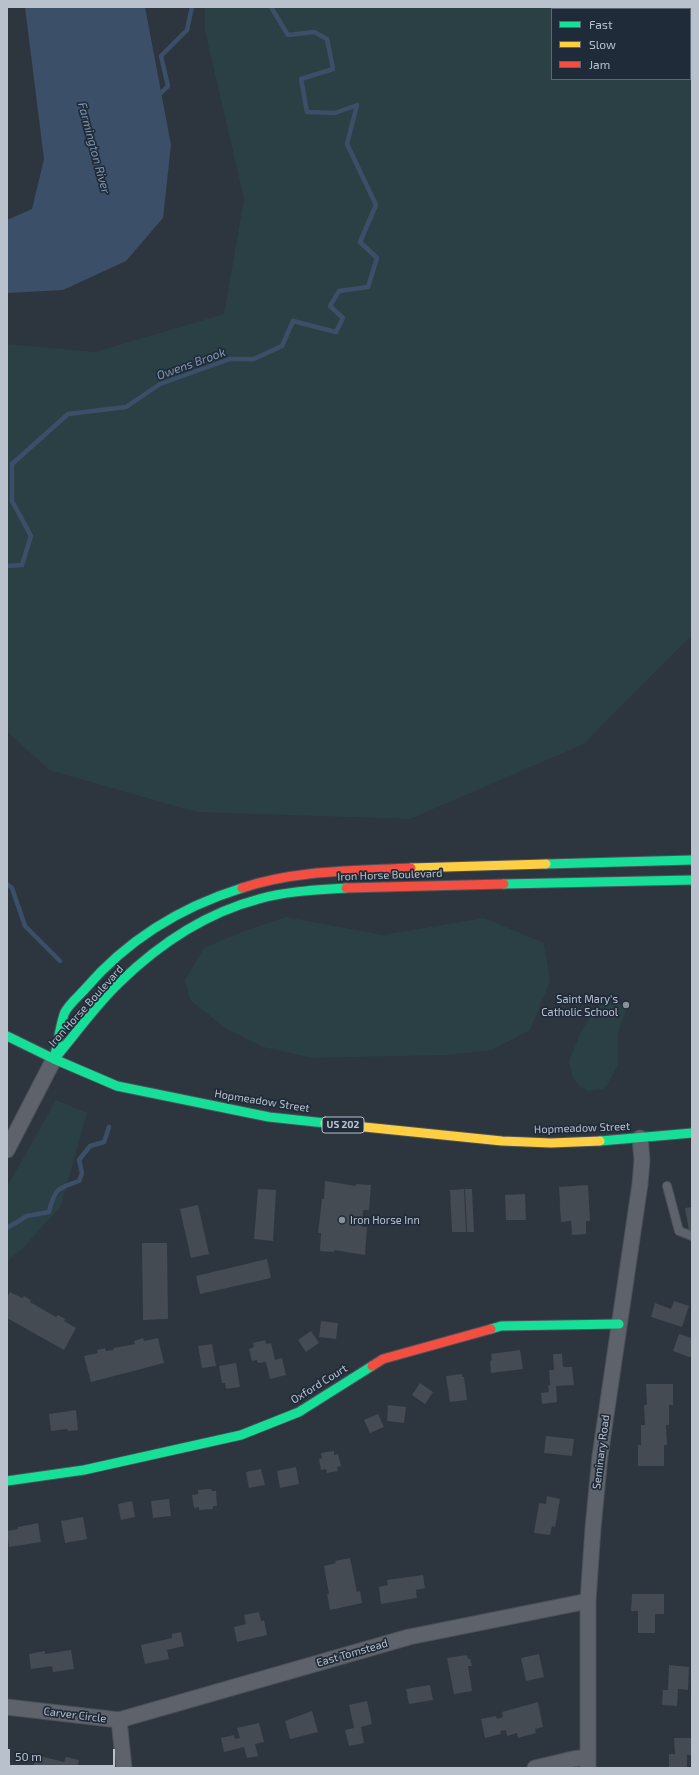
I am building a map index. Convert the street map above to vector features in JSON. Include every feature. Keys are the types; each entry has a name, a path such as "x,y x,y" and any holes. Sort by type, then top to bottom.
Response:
{"main road":[{"name":"Iron Horse Boulevard","path":"54,1059 65,1012 102,969 150,930 190,907 218,895 256,883 304,874 459,866 692,860"},
{"name":"Iron Horse Boulevard","path":"54,1059 119,984 147,959 185,932 218,915 261,899 307,891 359,887 692,880"},
{"name":"Hopmeadow Street","path":"7,1036 54,1059 118,1086 269,1117 502,1141 612,1141 692,1133"},
{"name":"Oxford Court","path":"7,1481 84,1470 241,1435 299,1412 383,1359 501,1326 619,1324"}],"street":[{"path":"7,1150 54,1059"},
{"name":"Seminary Road","path":"588,1763 588,1601 593,1528 600,1456 640,1184 642,1160 640,1138"},
{"name":"East Tomstead","path":"119,1720 409,1637 588,1601"},
{"name":"Carver Circle","path":"7,1707 119,1720 124,1768"},
{"path":"535,1768 573,1759 588,1763"}],"lane":[{"path":"667,1186 679,1231 692,1236"}],"green space":[{"path":"205,7 692,7 692,635 584,744 410,819 196,812 49,770 7,731 7,344 95,352 224,314 244,199 205,31"},
{"path":"286,917 383,935 484,918 544,943 550,982 530,1030 492,1050 447,1055 312,1058 263,1047 225,1028 190,1000 185,980 204,948 239,933"},
{"path":"605,1001 628,1005 618,1033 618,1065 607,1085 602,1089 588,1091 580,1087 573,1078 569,1061 580,1034 591,1015"},
{"path":"56,1100 87,1113 61,1206 25,1246 7,1262 7,1187"}],"water":[{"name":"Farmington River","path":"25,7 145,7 171,145 163,218 126,261 63,290 7,293 7,220 32,209 44,159"}],"building":[{"path":"325,1181 356,1186 356,1184 371,1185 369,1210 363,1210 362,1227 367,1227 365,1255 334,1250 334,1252 320,1251 321,1233 318,1233 322,1199 324,1199"},
{"path":"588,1185 590,1221 586,1221 586,1234 572,1235 571,1221 561,1222 559,1187"},
{"path":"258,1189 276,1190 273,1241 254,1239"},
{"path":"464,1189 466,1232 452,1232 450,1190"},
{"path":"465,1189 472,1189 474,1232 467,1232"},
{"path":"525,1194 526,1220 506,1220 505,1195"},
{"path":"198,1205 209,1254 191,1258 180,1209"},
{"path":"692,1207 692,1231 689,1231 685,1208"},
{"path":"142,1243 167,1243 168,1319 143,1320"},
{"path":"267,1259 271,1278 200,1294 196,1276"},
{"path":"10,1292 22,1298 24,1296 31,1300 30,1302 56,1317 58,1315 65,1319 64,1321 76,1328 64,1350 7,1318 7,1297"},
{"path":"674,1301 689,1306 682,1327 651,1317 655,1303 671,1309"},
{"path":"321,1321 338,1323 336,1339 319,1337"},
{"path":"311,1331 319,1343 306,1352 298,1340"},
{"path":"679,1334 692,1338 692,1358 673,1351"},
{"path":"143,1338 144,1341 158,1338 164,1363 91,1382 84,1356 98,1353 97,1350 105,1348 106,1351 135,1344 134,1341"},
{"path":"265,1340 266,1344 271,1343 275,1360 282,1358 286,1375 270,1379 266,1362 258,1363 257,1360 252,1361 249,1349 254,1347 253,1343"},
{"path":"212,1344 216,1366 202,1368 198,1346"},
{"path":"520,1350 523,1369 491,1373 491,1354"},
{"path":"553,1354 562,1354 563,1367 572,1367 574,1385 556,1386 557,1402 542,1404 541,1393 549,1392 549,1370 554,1370"},
{"path":"236,1363 240,1387 226,1389 225,1383 222,1383 219,1366"},
{"path":"462,1374 462,1377 464,1377 467,1400 450,1402 446,1376"},
{"path":"420,1383 433,1392 425,1404 412,1395"},
{"path":"646,1384 673,1384 673,1405 669,1405 669,1425 666,1425 667,1445 664,1445 664,1466 638,1466 638,1445 641,1445 641,1425 645,1425 644,1405 647,1405"},
{"path":"388,1405 406,1407 404,1423 387,1421"},
{"path":"76,1410 78,1430 68,1431 67,1429 51,1431 49,1414"},
{"path":"378,1414 384,1427 370,1433 364,1420"},
{"path":"546,1436 574,1439 572,1456 544,1453"},
{"path":"334,1451 334,1455 338,1454 341,1466 337,1467 338,1471 327,1473 326,1469 321,1470 319,1459 322,1458 321,1453"},
{"path":"296,1467 299,1484 280,1488 277,1471"},
{"path":"261,1469 265,1485 249,1488 246,1472"},
{"path":"211,1489 212,1491 216,1491 217,1506 213,1506 213,1509 199,1510 199,1507 194,1508 192,1495 198,1494 198,1490"},
{"path":"547,1496 560,1499 555,1527 552,1526 550,1535 534,1533 539,1503 546,1504"},
{"path":"169,1499 171,1516 153,1518 151,1501"},
{"path":"132,1501 135,1517 121,1520 118,1504"},
{"path":"83,1517 87,1539 65,1543 61,1521"},
{"path":"38,1523 41,1542 9,1547 7,1531"},
{"path":"350,1558 357,1592 360,1591 362,1603 330,1610 324,1566 336,1563 335,1561"},
{"path":"423,1575 425,1588 416,1590 417,1598 381,1604 379,1587 388,1585 387,1580"},
{"path":"632,1594 664,1594 664,1614 655,1614 655,1633 638,1633 638,1611 631,1611"},
{"path":"259,1612 261,1621 264,1620 267,1635 237,1642 234,1627 246,1624 244,1615"},
{"path":"181,1632 184,1646 167,1650 169,1659 145,1664 141,1645 172,1638 172,1634"},
{"path":"71,1650 74,1669 53,1672 52,1666 31,1669 29,1654 45,1651 45,1654"},
{"path":"539,1654 544,1677 526,1681 521,1658"},
{"path":"467,1655 472,1666 468,1666 472,1691 454,1694 447,1658"},
{"path":"669,1665 689,1667 688,1690 678,1689 677,1706 662,1705 663,1690 668,1690"},
{"path":"430,1685 433,1700 409,1704 406,1689"},
{"path":"367,1701 372,1724 361,1727 364,1743 349,1746 345,1730 354,1728 349,1705"},
{"path":"538,1702 543,1727 535,1729 536,1733 518,1738 517,1733 507,1736 506,1730 500,1731 501,1734 485,1738 481,1719 496,1716 497,1719 503,1717 502,1712"},
{"path":"312,1711 318,1732 290,1739 285,1721"},
{"path":"259,1723 264,1742 255,1744 258,1756 247,1758 244,1747 224,1752 221,1738 234,1735 235,1739 240,1738 237,1728"},
{"path":"674,1738 691,1738 691,1755 687,1755 687,1768 669,1767 669,1754 675,1754"},
{"path":"36,1755 64,1762 66,1757 79,1760 77,1768 33,1768"}],"waterway":[{"name":"Owens Brook","path":"158,96 168,86 161,56 187,30 192,7"},
{"name":"Owens Brook","path":"7,566 22,565 31,536 12,501 12,464 68,414 126,407 160,384 230,359 254,359 282,346 293,321 336,332 343,318 330,306 339,291 368,287 377,258 360,242 376,205 347,144 357,105 335,113 307,112 301,79 333,69 327,39 314,32 288,35 271,7"},
{"name":"Owens Brook","path":"7,884 12,888 25,926 60,961"},
{"name":"Owens Brook","path":"7,1228 27,1216 49,1212 53,1198 58,1190 79,1181 82,1173 79,1160 90,1146 104,1142 109,1127"}],"traffic: fast":[{"path":"546,864 692,860"},
{"path":"504,884 692,880"},
{"path":"54,1059 65,1012 101,971 119,955 156,927 198,905 242,888"},
{"path":"56,1057 94,1009 119,983 166,943 184,932 239,905 270,896 313,890 346,888"},
{"path":"7,1036 54,1059 117,1086 269,1117 325,1123"},
{"path":"600,1141 692,1133"},
{"path":"491,1329 501,1326 619,1324"},
{"path":"7,1481 84,1470 241,1435 299,1412 372,1366"}],"traffic: slow":[{"path":"411,868 546,864"},
{"path":"325,1123 502,1141 551,1143 600,1141"}],"traffic: jam":[{"path":"242,888 262,882 325,872 411,868"},
{"path":"346,888 504,884"},
{"path":"372,1366 383,1359 491,1329"}],"place":[{"name":"Saint Mary's Catholic School","path":"626,1005"},
{"name":"Iron Horse Inn","path":"342,1220"}]}
